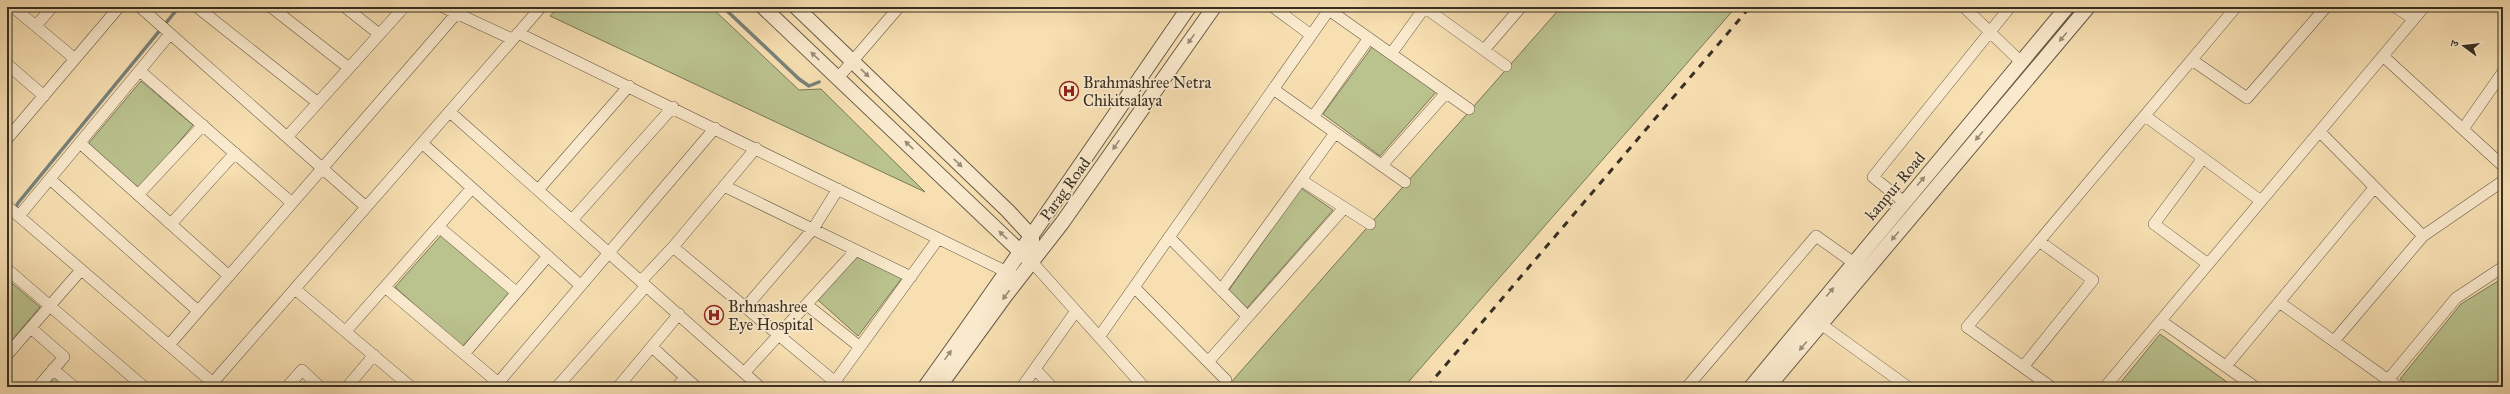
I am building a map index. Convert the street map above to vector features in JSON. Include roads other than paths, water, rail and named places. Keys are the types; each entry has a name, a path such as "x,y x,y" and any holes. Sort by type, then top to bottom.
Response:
{"street":[{"path":"13,7 75,59"},
{"path":"36,26 52,7"},
{"path":"7,139 119,7"},
{"path":"140,7 366,207"},
{"path":"198,7 318,103"},
{"path":"271,7 349,68"},
{"path":"344,7 380,34"},
{"path":"287,137 404,7"},
{"path":"443,7 515,36 629,86 1013,276"},
{"path":"169,32 140,71 50,180 13,211 169,345 211,385 422,143 451,113 541,7"},
{"path":"763,7 1027,257 1144,387"},
{"path":"796,7 1008,211 1032,237 1027,257"},
{"path":"838,78 899,7"},
{"name":"Parag Road","path":"1032,237 1189,7"},
{"name":"Parag Road","path":"925,387 1027,257 1062,223 1214,7"},
{"path":"1272,7 1311,35"},
{"path":"1391,54 1425,7 1506,66"},
{"path":"1484,50 1520,7"},
{"path":"1964,7 2021,62"},
{"path":"1904,202 1873,177 1989,31 2010,7"},
{"name":"kanpur Road","path":"1751,387 1815,320 1854,263 2067,7"},
{"path":"1768,387 1815,320 2016,93 2088,7"},
{"path":"2051,387 1967,327 2236,7"},
{"path":"2192,60 2248,98 2326,7"},
{"path":"2395,7 2414,19"},
{"path":"2105,387 2424,7"},
{"path":"1099,337 1330,8 1391,54 1469,109"},
{"path":"169,345 457,13"},
{"path":"1313,117 1369,38"},
{"path":"2383,56 2503,166"},
{"path":"7,64 44,96"},
{"path":"140,71 292,203"},
{"path":"2463,129 2503,72"},
{"path":"2005,80 2016,93"},
{"path":"538,190 629,86"},
{"path":"1273,89 1405,182"},
{"path":"1382,166 1446,93"},
{"path":"572,220 673,107"},
{"path":"451,113 610,252 760,387"},
{"path":"2145,116 2261,201"},
{"path":"138,195 203,126"},
{"path":"385,287 500,385 580,284 610,252 715,128"},
{"path":"2320,132 2423,236"},
{"path":"1221,290 1335,133"},
{"path":"80,143 229,276"},
{"path":"422,143 580,284"},
{"path":"557,387 756,148"},
{"path":"170,224 235,154"},
{"path":"2203,158 2154,224 2208,264"},
{"path":"50,180 198,311"},
{"path":"1301,180 1370,224"},
{"path":"2334,341 2423,236 2503,181"},
{"path":"724,186 911,276"},
{"path":"346,331 472,188"},
{"path":"2226,366 2374,188"},
{"path":"746,306 813,229 838,189"},
{"path":"1208,362 1344,208"},
{"path":"439,226 516,292"},
{"path":"1688,387 1816,236 1854,263"},
{"path":"1169,237 1248,317"},
{"path":"673,246 746,306 836,385 860,347 938,239"},
{"path":"2023,366 2092,280 2039,241"},
{"path":"744,373 856,250"},
{"path":"464,354 548,256"},
{"path":"2388,380 2456,298 2503,267"},
{"path":"7,269 139,386"},
{"path":"7,355 82,270"},
{"name":"Parag Road","path":"939,387 1013,276"},
{"path":"1134,287 1226,380"},
{"path":"295,289 411,387"},
{"path":"2279,302 2398,387"},
{"path":"807,305 860,347"},
{"path":"1022,387 1076,311"},
{"path":"618,387 679,314"},
{"path":"1815,320 1908,387"},
{"path":"2161,321 2255,387"},
{"path":"31,328 64,357 38,387"},
{"path":"652,347 696,387"},
{"path":"347,387 374,355"},
{"path":"54,369 74,387"},
{"path":"1035,369 1052,387"},
{"path":"287,387 302,370 320,387"},
{"path":"677,387 686,378"}],"waterway":[{"path":"7,223 18,203 179,7"},
{"path":"723,7 799,79 809,86 819,82"}],"railway":[{"path":"1427,387 1750,7"}],"place":[{"name":"Brahmashree Netra Chikitsalaya","path":"1069,91"},
{"name":"Brhmashree Eye Hospital","path":"714,315"}]}
